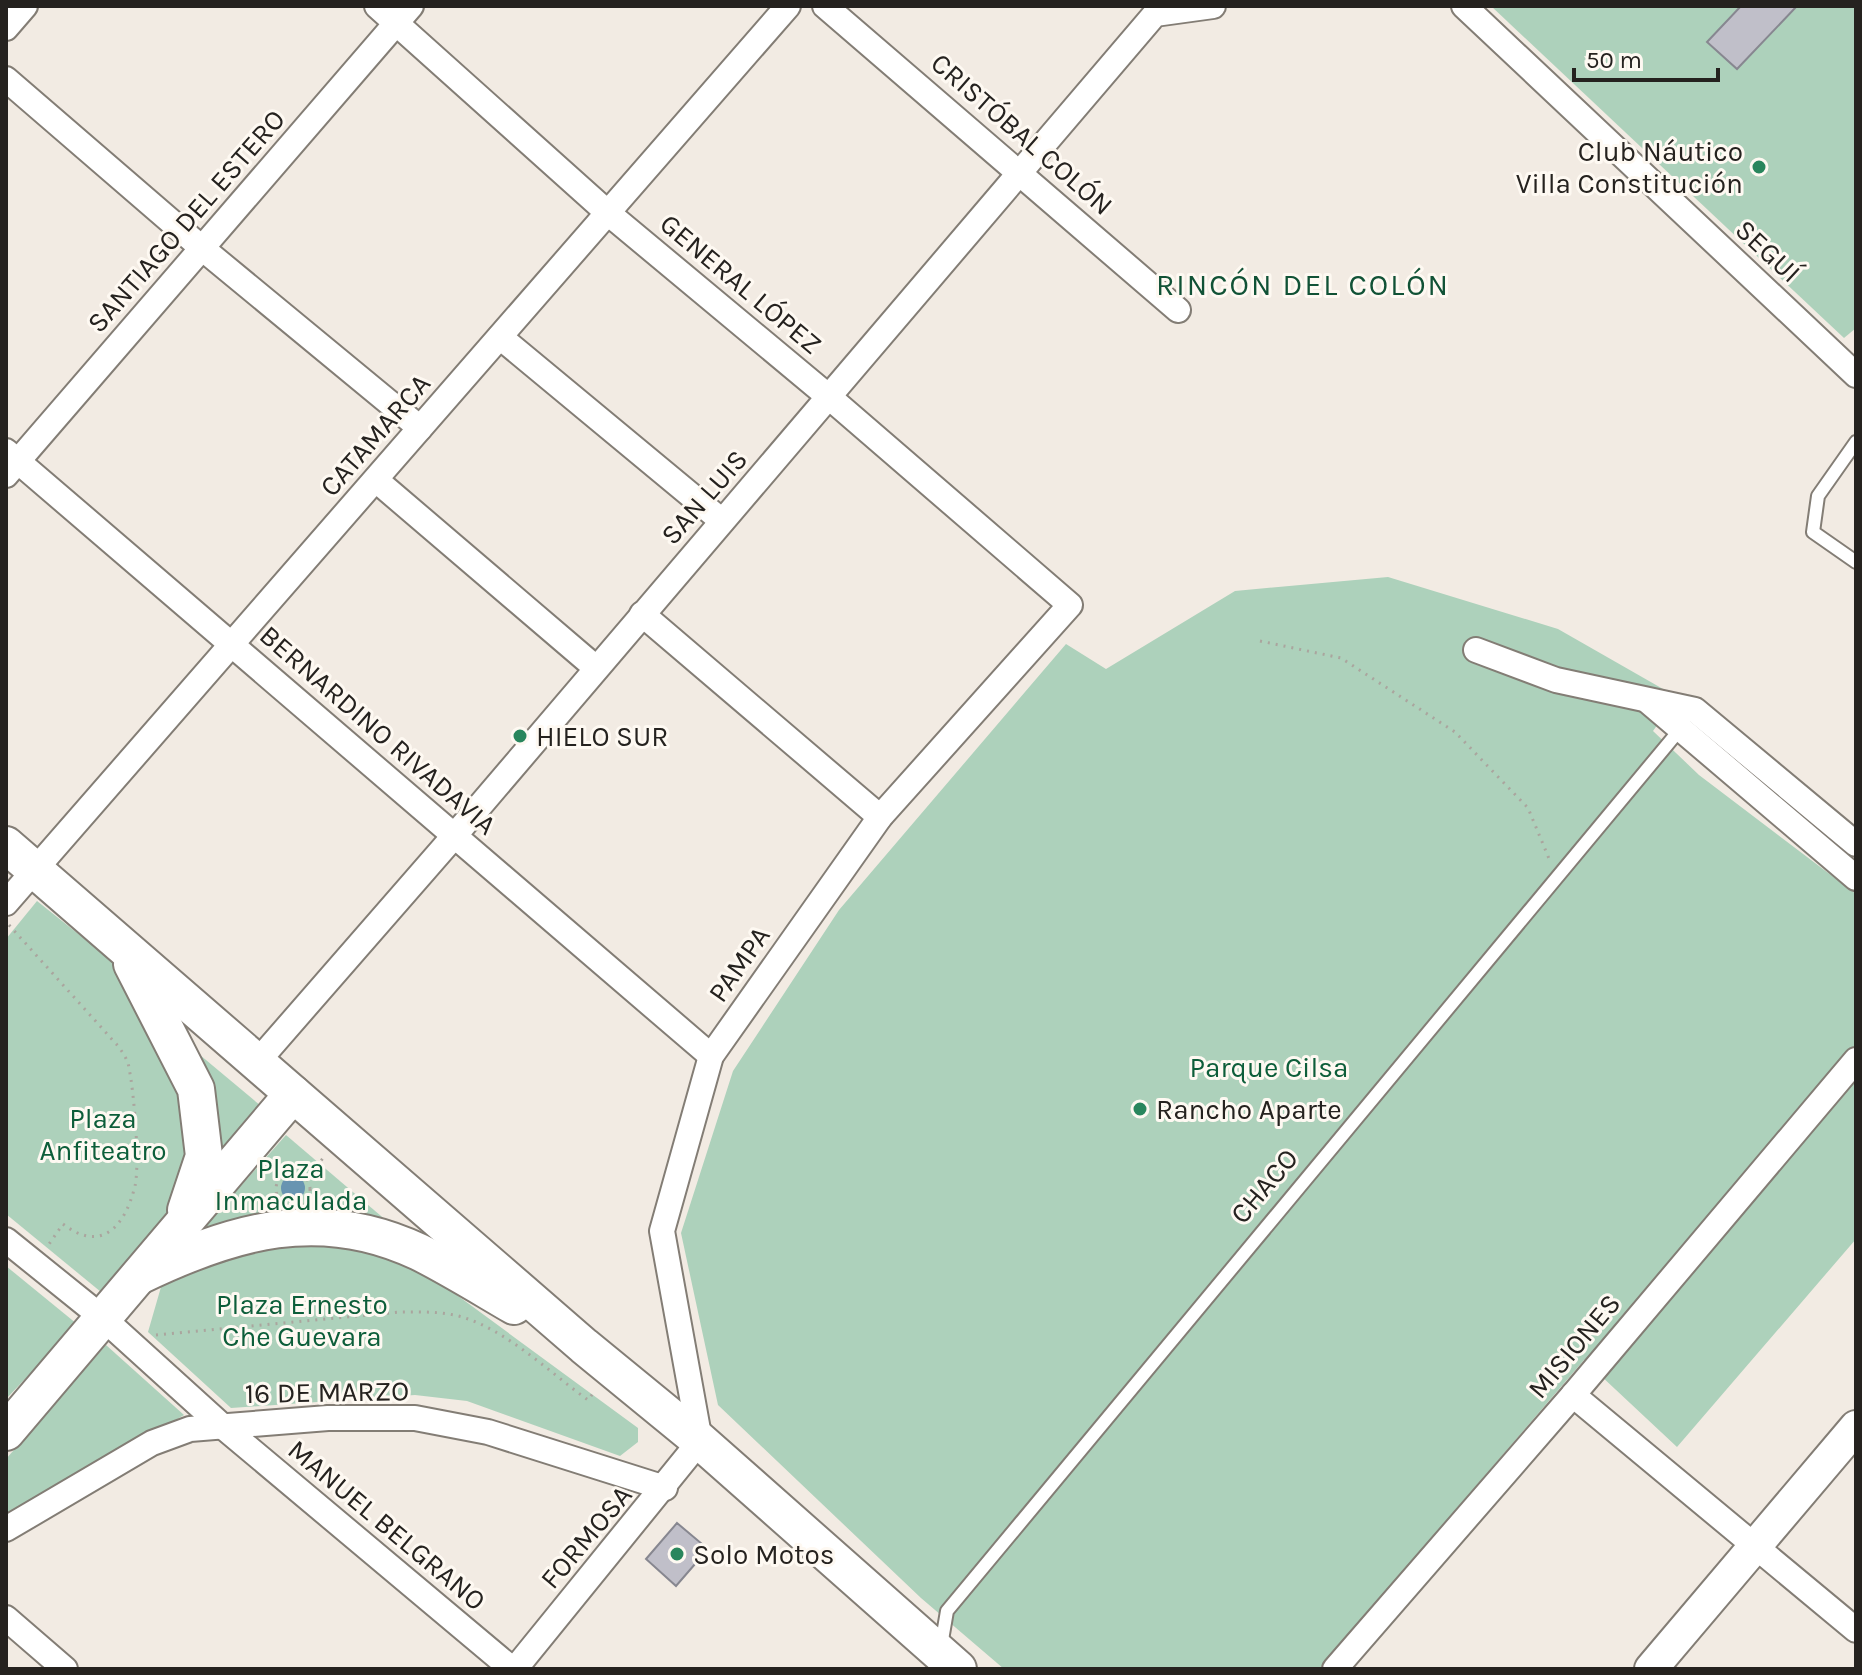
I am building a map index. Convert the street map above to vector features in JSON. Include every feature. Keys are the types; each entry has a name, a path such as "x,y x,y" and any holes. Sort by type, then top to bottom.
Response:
{"main road":[{"path":"6,845 584,1346 700,1441 941,1664"},
{"path":"120,941 170,1032 196,1089 204,1156 179,1228"},
{"path":"6,1432 114,1329 139,1276 293,1094"},
{"path":"139,1276 205,1246 261,1230 318,1225 417,1251 584,1346"},
{"path":"1651,1669 1856,1427"}],"street":[{"path":"6,28 25,6"},
{"name":"GENERAL LÓPEZ","path":"377,6 404,14 608,213 829,397 1070,605"},
{"name":"CATAMARCA","path":"6,903 788,6"},
{"name":"CRISTÓBAL COLÓN","path":"825,6 1020,170 1178,310"},
{"name":"SAN LUIS","path":"258,1061 455,835 1155,14 1213,6"},
{"name":"SEGUÍ","path":"1464,6 1856,375"},
{"name":"SANTIAGO DEL ESTERO","path":"10,462 203,249 404,14"},
{"path":"6,79 203,249 420,428"},
{"path":"500,337 722,521"},
{"name":"BERNARDINO RIVADAVIA","path":"10,462 233,646 711,1056"},
{"path":"376,480 596,668"},
{"name":"PAMPA","path":"700,1441 662,1231 711,1056 880,817 1070,605"},
{"path":"642,614 880,817"},
{"path":"1476,650 1556,680 1640,696 1688,719 1856,844"},
{"path":"1688,719 1856,878"},
{"name":"MISIONES","path":"1335,1669 1573,1395 1856,1060"},
{"name":"MANUEL BELGRANO","path":"6,1240 513,1669"},
{"path":"1573,1395 1856,1630"},
{"name":"16 DE MARZO","path":"6,1529 152,1443 190,1429 328,1418 415,1418 488,1432 665,1488"},
{"name":"FORMOSA","path":"513,1669 665,1488 700,1441"},
{"path":"6,1618 65,1669"}],"lane":[{"path":"1856,442 1818,496 1813,532 1856,562"},
{"name":"CHACO","path":"941,1664 947,1611 1688,719"}],"path":[{"path":"1260,641 1341,658 1455,732 1528,808 1558,879"},
{"path":"6,922 118,1046 129,1064 132,1090 136,1184 123,1216 111,1233 99,1238 75,1233 63,1224 35,1264"},
{"path":"294,1172 304,1176 310,1187 307,1198 293,1206 283,1203 277,1194 279,1179 294,1172"},
{"path":"114,1329 430,1312 462,1317 495,1333 588,1400 614,1370"}],"green space":[{"name":"Club Náutico Villa Constitución","path":"1491,6 1856,6 1856,328 1844,338"},
{"name":"Parque Cilsa","path":"1388,577 1558,629 1677,697 1653,731 1699,775 1856,894 1856,1239 1677,1447 1584,1360 1319,1669 1004,1669 921,1598 718,1405 681,1233 733,1071 839,910 1066,644 1106,669 1235,591"},
{"name":"Plaza Anfiteatro","path":"37,901 141,984 204,1156 160,1227 101,1292 6,1214 6,939"},
{"path":"188,1045 261,1106 204,1171"},
{"name":"Plaza Inmaculada","path":"286,1135 408,1239 191,1242"},
{"name":"Plaza Ernesto Che Guevara","path":"345,1241 424,1271 638,1428 638,1442 620,1456 467,1401 415,1395 231,1408 148,1332 161,1287 186,1269 260,1243"},
{"path":"6,1266 77,1324 6,1399"},
{"path":"106,1345 184,1415 6,1520 6,1459"}],"water":[{"path":"288,1176 298,1176 305,1183 305,1193 298,1200 288,1200 281,1193 281,1183"}],"building":[{"path":"1741,6 1797,6 1737,69 1707,42"},
{"name":"Solo Motos","path":"677,1523 708,1549 676,1586 646,1559"}],"place":[{"name":"Club Náutico Villa Constitución","path":"1759,167"},
{"name":"HIELO SUR","path":"520,736"},
{"name":"Rancho Aparte","path":"1140,1109"},
{"name":"Solo Motos","path":"677,1554"}],"district":[{"name":"RINCÓN DEL COLÓN","path":"1303,285"}]}
